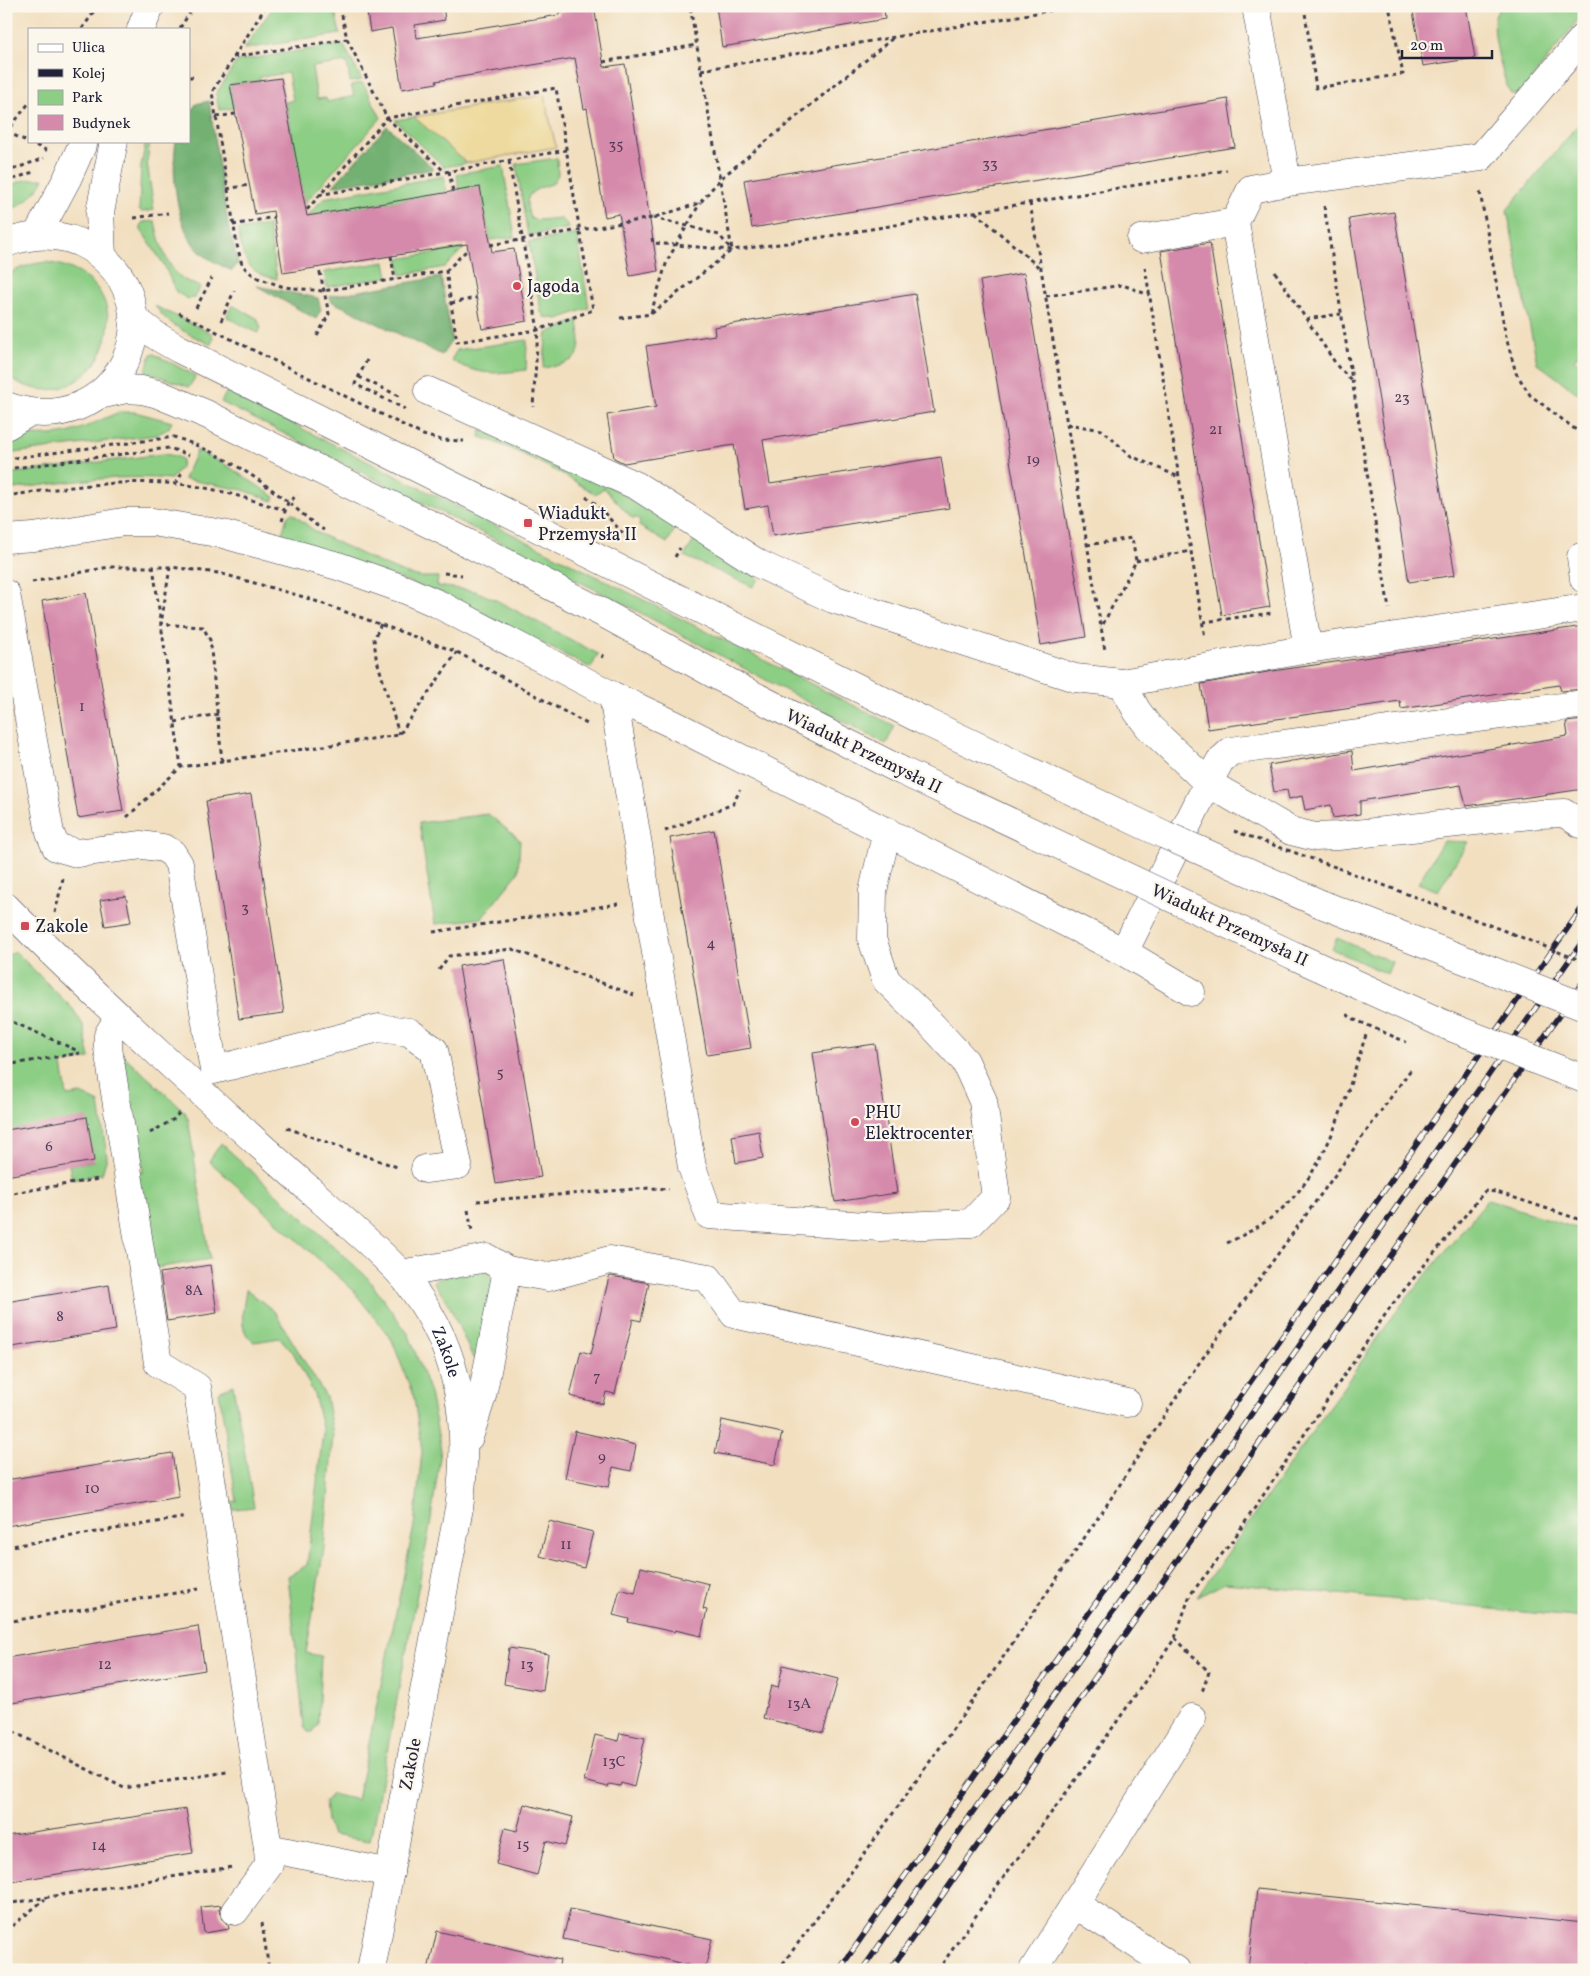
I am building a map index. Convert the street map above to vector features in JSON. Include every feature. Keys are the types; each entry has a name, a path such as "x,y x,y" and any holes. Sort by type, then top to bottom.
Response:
{"main road":[{"path":"141,28 150,6"},
{"path":"1256,6 1287,182"},
{"path":"1306,638 1235,222 1251,189 1287,182 1481,157 1584,37"},
{"path":"37,236 67,179 84,142"},
{"path":"102,256 100,212 114,142"},
{"path":"1141,239 1235,222"},
{"path":"6,243 37,236 62,237 83,244 102,256 118,274 128,295 133,318 132,340 126,361 114,380 99,395 83,405 65,411 47,414 13,415"},
{"path":"133,318 158,337 179,349 924,721 1165,835 1321,904 1584,1007"},
{"name":"Wiadukt Przemysła II","path":"99,395 126,389 142,390 158,394 206,414 454,536 594,608 745,691 900,770 1448,1026 1572,1074"},
{"path":"428,390 637,486 759,564 833,599 1075,678 1116,682 1210,667 1306,638 1393,636 1584,608"},
{"path":"6,539 34,537 123,522 153,522 223,534 338,566 406,590 438,604 613,696 887,831 1124,952 1191,992"},
{"path":"1584,556 1581,557 1584,579"},
{"path":"16,588 50,833 56,847 78,853 142,845 163,848 172,853 179,864 214,1070"},
{"path":"1116,682 1149,727 1208,784 1291,831 1316,837 1338,836 1564,813 1581,824"},
{"path":"613,696 692,1167 709,1215 880,1227 971,1223 996,1197 983,1101 965,1061 886,980 872,939 874,891 887,831"},
{"path":"1124,952 1220,761 1231,751 1584,704"},
{"name":"Zakole","path":"6,907 119,1017 376,1249 401,1274 437,1326 454,1372 461,1401 464,1450 459,1508 371,1970"},
{"path":"119,1017 108,1035 108,1048 158,1362 197,1387 268,1848 269,1865 248,1912"},
{"path":"206,1096 211,1072 214,1070 379,1028 408,1032 434,1050 458,1165 425,1170"},
{"path":"401,1274 487,1258 507,1270 548,1277 610,1260 708,1278 734,1314 1128,1403"},
{"path":"464,1450 482,1396 507,1270"},
{"path":"1033,1970 1192,1718"},
{"path":"268,1848 390,1873"},
{"path":"1075,1904 1176,1970"}],"path":[{"path":"83,28 98,6"},
{"path":"180,28 194,6"},
{"path":"266,6 212,92 233,225 242,265 258,278 284,287 323,291 446,271 468,248"},
{"path":"340,6 347,39 387,118 447,172 452,192"},
{"path":"690,6 732,250"},
{"path":"691,11 695,6"},
{"path":"701,70 1077,6"},
{"path":"1304,6 1316,88 1403,74 1390,6"},
{"path":"651,314 667,261 700,203 720,179 893,38"},
{"path":"233,57 347,39"},
{"path":"603,62 696,45"},
{"path":"306,211 387,118 556,88 594,310 538,330 457,342 446,271"},
{"path":"6,133 28,104"},
{"path":"216,117 235,114"},
{"path":"37,146 38,142"},
{"path":"319,195 566,150"},
{"path":"6,172 46,158"},
{"path":"509,161 538,330 533,408"},
{"path":"652,238 653,244 732,250 787,243 1230,170"},
{"path":"1320,178 1393,636"},
{"path":"227,189 249,185"},
{"path":"1480,192 1506,337 1516,373 1530,395 1584,436"},
{"path":"490,245 652,218 700,203"},
{"path":"1030,203 1101,628 1116,682"},
{"path":"975,212 1041,270"},
{"path":"134,218 168,213"},
{"path":"233,225 274,217"},
{"path":"652,218 719,235 732,250"},
{"path":"1141,239 1210,667"},
{"path":"620,318 651,314 732,250"},
{"path":"1239,250 1271,265 1338,367 1352,381"},
{"path":"391,256 395,280"},
{"path":"317,336 328,314 319,268"},
{"path":"196,308 212,278"},
{"path":"1046,296 1123,285 1150,295"},
{"path":"221,321 234,291"},
{"path":"451,303 476,298"},
{"path":"1306,319 1342,314"},
{"path":"367,360 356,384 412,413"},
{"path":"1067,424 1102,430 1131,456 1179,477"},
{"path":"432,443 434,431"},
{"path":"6,468 169,448 189,455"},
{"path":"176,484 183,470"},
{"path":"1087,545 1132,538 1136,561 1101,628"},
{"path":"675,557 681,546"},
{"path":"1136,561 1191,551"},
{"path":"153,566 181,768"},
{"path":"16,588 109,567 170,567 228,576 304,597 456,652 621,743"},
{"path":"161,624 170,567"},
{"path":"1203,622 1270,612 1306,638"},
{"path":"161,624 203,627 210,640 222,761"},
{"path":"381,624 374,639 376,657 399,735"},
{"path":"126,818 181,768 399,735 456,652"},
{"path":"175,722 218,714"},
{"path":"659,833 733,804 741,787"},
{"path":"1338,868 1584,962"},
{"path":"433,932 647,900"},
{"path":"439,970 449,956 512,949 665,1007"},
{"path":"6,1019 80,1052"},
{"path":"1227,1243 1252,1231 1277,1213 1309,1179 1330,1141 1366,1034"},
{"path":"6,1065 108,1048"},
{"path":"778,1970 852,1871 980,1691 1106,1506 1192,1373 1412,1068"},
{"path":"149,1134 174,1119 180,1112"},
{"path":"285,1127 391,1167 425,1170"},
{"path":"6,1194 104,1178"},
{"path":"477,1201 650,1188 701,1192"},
{"path":"938,1970 988,1897 1091,1759 1175,1638 1190,1595 1233,1540 1391,1306 1485,1191 1496,1192 1584,1221"},
{"path":"468,1210 473,1235"},
{"path":"6,1547 195,1515"},
{"path":"6,1622 208,1588"},
{"path":"1175,1638 1209,1672 1192,1718"},
{"path":"6,1728 124,1788 235,1771"},
{"path":"6,1904 233,1866"},
{"path":"6,1931 46,1898"},
{"path":"248,1912 269,1970"}],"green space":[{"path":"274,6 334,6 340,34 244,49"},
{"path":"1500,6 1584,6 1584,12 1520,94 1511,94 1498,56 1494,24 1495,16"},
{"path":"343,44 362,80 350,82 347,62 312,67 317,99 326,98 327,102 354,96 351,85 363,83 381,118 304,204 286,102 293,100 288,73 260,77 260,81 230,85 234,108 219,110 216,94 237,61"},
{"path":"209,101 228,225 238,263 232,271 206,257 199,251 191,241 180,215 174,168 176,142 190,142 190,113 196,104"},
{"path":"414,117 467,163 444,167 395,120"},
{"path":"1584,118 1584,347 1574,360 1584,368 1584,398 1537,363 1507,210"},
{"path":"387,126 434,169 333,186"},
{"path":"146,142 150,142 147,162 154,210 142,212 139,210 141,166"},
{"path":"557,158 558,175 552,184 533,191 528,199 528,211 531,219 560,218 569,228 528,236 516,164"},
{"path":"503,166 515,237 490,240 480,187 459,191 457,174"},
{"path":"444,176 447,193 307,216 324,198"},
{"path":"44,179 28,199 6,212 6,187 24,180"},
{"path":"155,221 161,244 171,266 184,279 200,287 195,298 188,299 176,292 164,265 141,230 140,226 143,222"},
{"path":"268,225 277,279 252,269 244,257 238,230"},
{"path":"577,234 589,308 558,319 544,317 541,312 529,242"},
{"path":"464,248 445,267 401,275 398,259"},
{"path":"46,262 82,275 102,296 108,322 103,349 88,372 65,386 37,389 6,375 6,276 25,266"},
{"path":"385,262 388,277 327,287 324,272"},
{"path":"441,277 452,340 442,355 331,301 330,296"},
{"path":"257,286 318,298 321,310 316,319"},
{"path":"232,305 257,318 261,328 258,333 228,318 227,315"},
{"path":"155,306 211,333 213,337 211,345 173,324"},
{"path":"578,320 580,342 576,356 565,363 543,368 547,333"},
{"path":"527,340 526,370 505,372 478,371 451,360 457,350"},
{"path":"151,354 196,376 189,387 147,372"},
{"path":"227,391 895,726 886,744 620,602 221,402"},
{"path":"120,412 135,412 172,422 168,429 156,435 6,454 6,437 54,435 69,432 84,428"},
{"path":"481,430 601,482 678,524 667,543 639,526 640,521 637,518 632,518 604,488 595,494 539,462 480,437"},
{"path":"197,450 226,465 275,497 273,501 243,490 184,479"},
{"path":"163,454 182,459 181,467 171,479 109,478 6,490 6,474"},
{"path":"292,513 316,532 380,563 404,573 421,577 438,577 437,586 475,591 494,599 598,654 591,668 444,594 281,538 287,517"},
{"path":"697,536 759,579 753,587 684,556"},
{"path":"488,814 520,840 518,873 482,918 435,924 419,823"},
{"path":"1443,841 1468,842 1438,891 1418,883"},
{"path":"1337,938 1392,962 1387,974 1332,949"},
{"path":"15,951 73,1009 83,1025 90,1058 62,1064 67,1096 81,1094 99,1103 107,1157 102,1174 72,1179 69,1165 94,1161 6,1130 6,952 10,955"},
{"path":"120,1052 185,1112 188,1119 210,1259 150,1269 135,1173 143,1172 140,1147 130,1148"},
{"path":"221,1143 366,1276 409,1335 430,1393 441,1450 430,1526 370,1841 332,1835 327,1821 325,1802 332,1794 357,1800 414,1526 422,1452 414,1398 392,1340 352,1289 209,1161"},
{"path":"1488,1199 1584,1231 1584,1618 1225,1583 1197,1597 1398,1309"},
{"path":"475,1267 494,1277 477,1360 473,1358 450,1307 433,1281"},
{"path":"246,1289 274,1311 326,1397 333,1435 324,1548 306,1653 321,1656 318,1724 313,1732 308,1732 304,1727 288,1576 307,1565 323,1432 314,1394 294,1354 280,1338 254,1342 248,1337 242,1318"},
{"path":"233,1385 254,1507 226,1510 225,1503 237,1501 219,1392"}],"sand":[{"path":"544,95 556,147 467,163 414,117"}],"building":[{"path":"366,6 443,6 445,20 415,25 417,38 559,15 559,12 594,6 604,67 625,64 658,271 630,276 619,214 605,217 587,108 584,109 575,58 436,81 437,83 402,89 392,28 370,32"},
{"path":"716,6 884,6 885,19 722,47"},
{"path":"1412,6 1466,6 1475,58 1423,66"},
{"path":"281,78 307,216 480,187 492,252 514,249 527,321 482,329 467,244 283,273 273,211 255,214 230,85"},
{"path":"1228,99 1235,147 752,228 744,180"},
{"path":"1394,212 1455,575 1409,582 1349,219"},
{"path":"1210,243 1270,607 1222,615 1161,251"},
{"path":"1024,273 1086,637 1041,645 980,281"},
{"path":"915,294 934,412 763,440 770,484 941,457 949,508 773,536 768,505 745,509 734,445 624,463 614,458 607,415 656,407 646,346 715,335 714,327"},
{"path":"86,593 123,811 78,818 42,601"},
{"path":"1584,626 1584,689 1561,691 1559,685 1401,709 1400,701 1208,729 1201,684 1273,671"},
{"path":"1584,720 1584,789 1466,806 1461,785 1360,801 1360,814 1333,818 1331,805 1305,810 1302,796 1289,799 1287,790 1274,792 1269,765 1352,751 1354,771 1568,736 1566,722"},
{"path":"251,794 284,1013 239,1019 206,801"},
{"path":"714,830 751,1048 707,1055 670,838"},
{"path":"126,896 131,922 105,926 100,900"},
{"path":"504,959 541,1177 496,1184 459,966"},
{"path":"875,1044 897,1193 835,1202 813,1053"},
{"path":"87,1117 94,1161 6,1176 6,1130"},
{"path":"759,1131 763,1158 736,1163 732,1136"},
{"path":"210,1265 217,1313 167,1321 160,1273"},
{"path":"609,1277 649,1283 641,1321 633,1319 615,1394 606,1392 603,1404 570,1396 581,1351 591,1354"},
{"path":"109,1285 116,1330 6,1348 6,1302"},
{"path":"722,1420 782,1433 775,1465 715,1453"},
{"path":"575,1431 636,1445 631,1471 613,1467 609,1487 565,1478"},
{"path":"172,1453 179,1497 6,1526 6,1480"},
{"path":"549,1521 593,1532 584,1568 540,1556"},
{"path":"641,1567 709,1584 703,1609 707,1610 701,1636 628,1622 629,1619 613,1615 620,1589 635,1593"},
{"path":"198,1626 205,1670 6,1704 6,1658"},
{"path":"509,1648 548,1654 543,1691 504,1684"},
{"path":"783,1665 838,1679 823,1733 763,1718 771,1686 778,1688"},
{"path":"620,1733 645,1738 634,1787 621,1783 620,1786 609,1784 608,1787 584,1781 595,1735 618,1741"},
{"path":"524,1804 573,1817 565,1846 546,1841 537,1875 496,1864 505,1828 517,1831"},
{"path":"186,1809 193,1853 6,1882 6,1836"},
{"path":"1257,1889 1584,1923 1584,1970 1362,1970 1307,1964 1306,1970 1248,1970"},
{"path":"221,1905 219,1910 221,1917 229,1929 204,1933 201,1907"},
{"path":"570,1909 712,1939 705,1969 621,1949 621,1951 563,1939"},
{"path":"437,1931 560,1960 558,1970 428,1970"}],"railway":[{"path":"839,1970 1584,905"},
{"path":"862,1970 1584,939"},
{"path":"890,1970 1584,980"}],"place":[{"name":"Jagoda","path":"517,286"},
{"name":"Wiadukt Przemysła II","path":"528,523"},
{"name":"Zakole","path":"25,926"},
{"name":"PHU Elektrocenter","path":"855,1122"}]}
